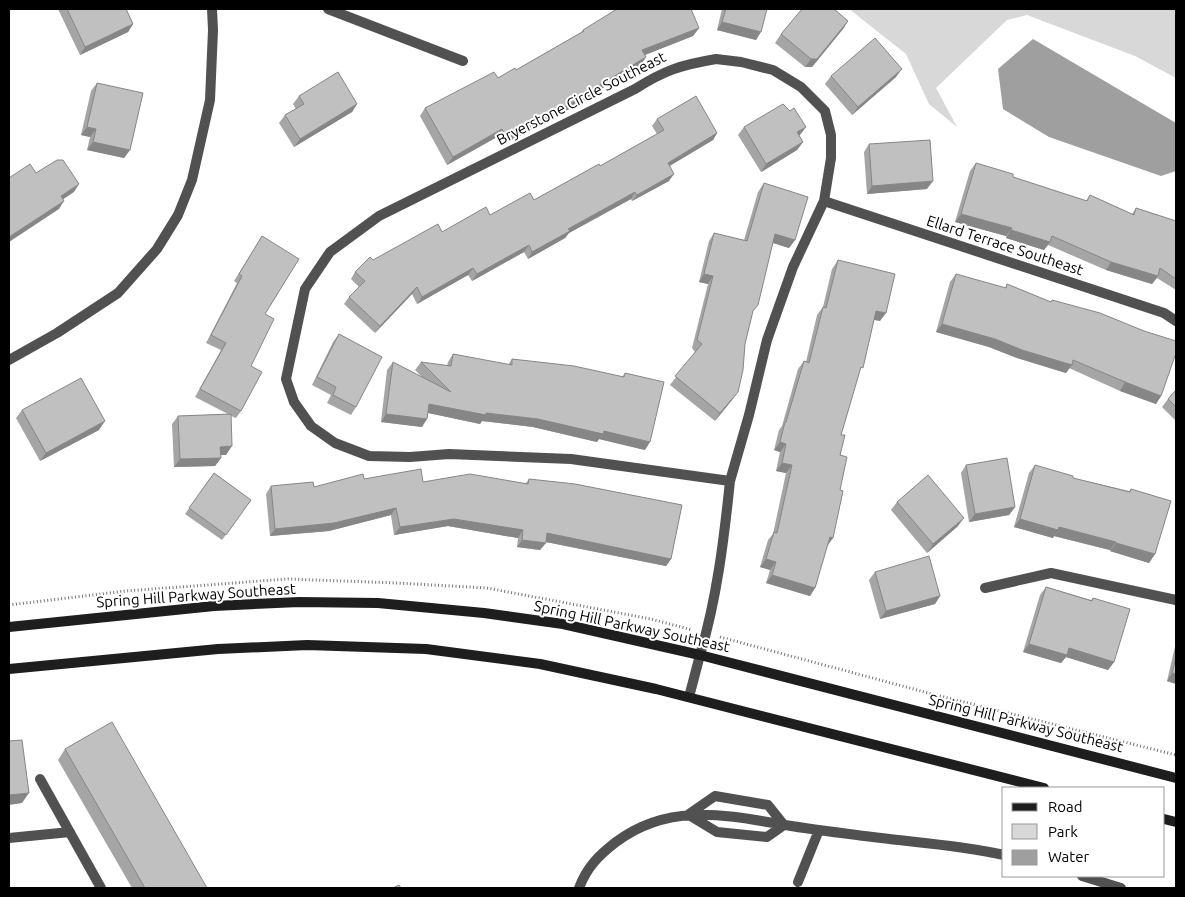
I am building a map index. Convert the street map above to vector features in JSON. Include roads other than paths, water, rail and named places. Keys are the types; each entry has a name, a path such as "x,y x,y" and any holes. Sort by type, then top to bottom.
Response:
{"street":[{"path":"9,360 57,333 118,293 157,249 178,215 192,180 210,100 212,9"},
{"path":"328,9 463,60"},
{"name":"Bryerstone Circle Southeast","path":"716,59 741,62 773,70 801,86 825,111 832,135 824,201 793,267 767,340 749,415 730,481 571,459 450,454 410,457 369,456 335,443 311,426 294,402 286,379 305,289 330,252 379,216 635,89 660,74 686,64 716,59"},
{"name":"Ellard Terrace Southeast","path":"824,201 1164,313 1176,321"},
{"path":"689,697 706,634 722,554 730,481"},
{"path":"985,588 1052,573 1176,600"},
{"name":"Spring Hill Parkway Southeast","path":"9,627 214,606 300,602 378,603 484,612 563,624 700,654 1176,778"},
{"path":"9,669 228,649 307,645 426,650 540,664 689,697 1040,787"},
{"path":"40,779 100,888"},
{"path":"689,814 715,796 768,805 784,825"},
{"path":"689,814 717,832 767,837 784,825"},
{"path":"579,888 585,873 602,852 622,837 653,823 689,814 720,814 819,830 942,844 1002,855"},
{"path":"798,882 819,830"},
{"path":"9,838 70,832"},
{"path":"1085,877 1121,888"}],"water":[{"path":"1033,39 1176,123 1176,171 1161,176 1049,137 1003,109 998,69"}]}
